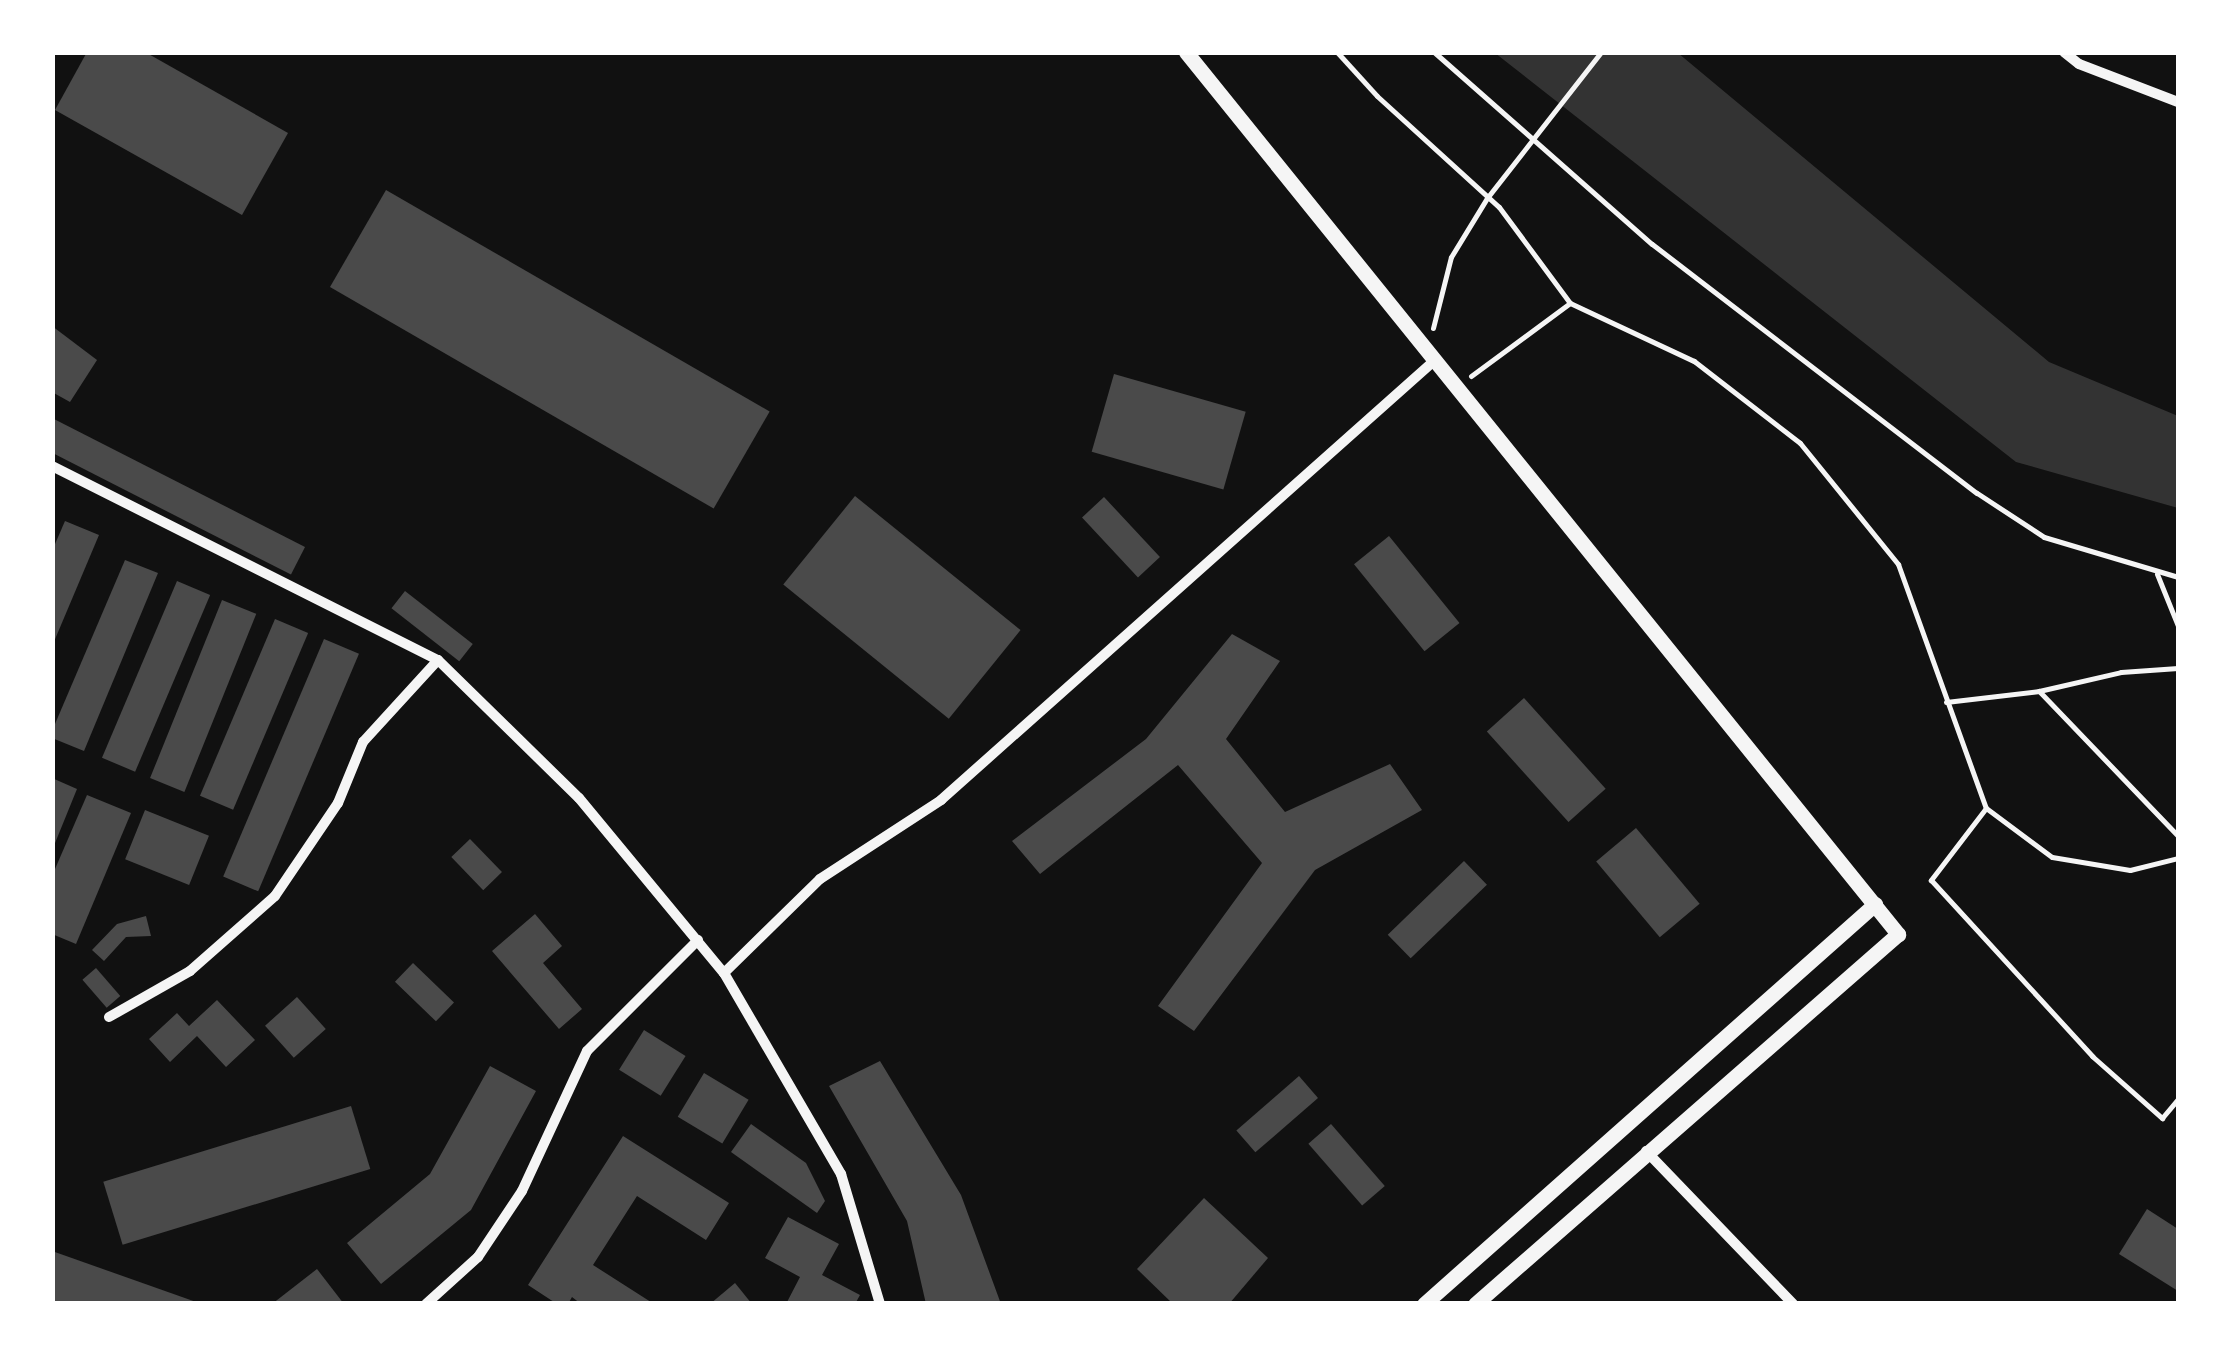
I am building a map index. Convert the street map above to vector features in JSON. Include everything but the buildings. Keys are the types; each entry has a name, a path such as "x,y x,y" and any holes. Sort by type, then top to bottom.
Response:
{"street":[{"path":"1186,52 1898,934 1645,1150 1475,1304"},
{"path":"2064,52 2078,64 2178,102"},
{"path":"724,973 820,879 940,800 1431,355"},
{"path":"52,466 438,660 579,798 724,973 841,1174 880,1304"},
{"path":"109,1017 190,970 275,896 338,803 363,742 438,660"},
{"path":"1424,1304 1875,904"},
{"path":"426,1304 478,1258 522,1191 586,1052 698,940"},
{"path":"1645,1150 1793,1304"}],"path":[{"path":"1337,52 1487,198 1570,303 1694,362 1800,443 1898,564 1986,808 2052,857 2130,870 2178,858"},
{"path":"1434,52 1652,244 1977,493 2044,538 2178,577"},
{"path":"1431,355 1452,257 1487,198 1601,52"},
{"path":"1457,387 1570,303"},
{"path":"2157,574 2178,626"},
{"path":"1946,702 2039,691 2121,672 2178,668"},
{"path":"2039,691 2178,836"},
{"path":"1986,808 1931,880 2092,1056 2162,1118 2178,1099"}],"shaded area":[{"path":"1495,53 1678,53 2049,362 2178,416 2178,508 2016,462"}]}
